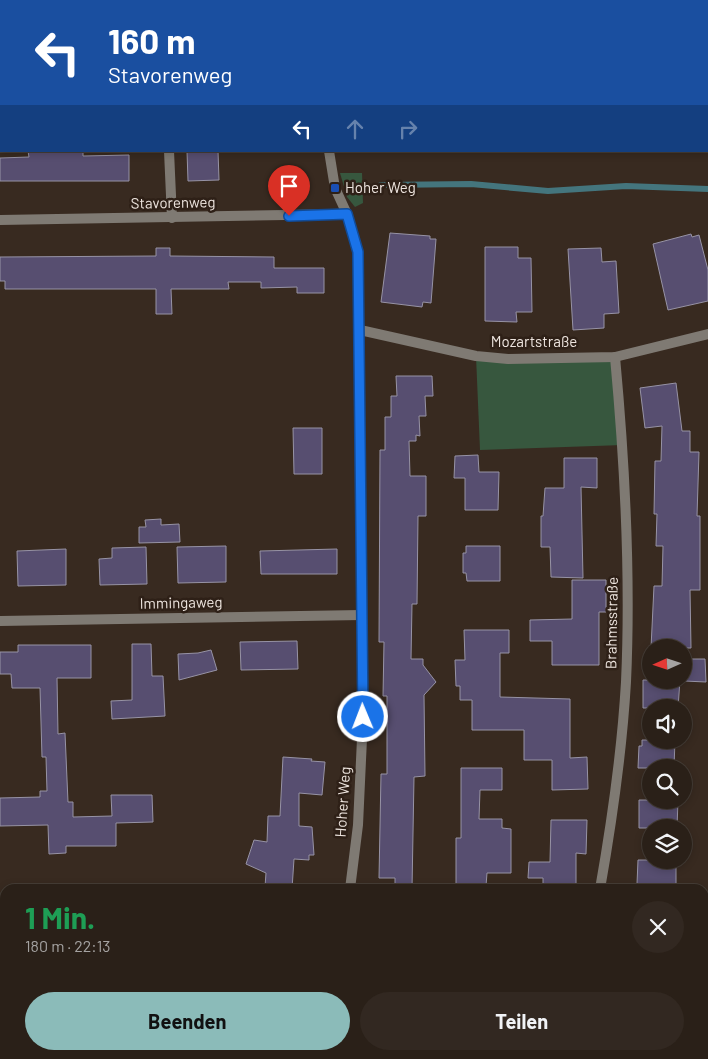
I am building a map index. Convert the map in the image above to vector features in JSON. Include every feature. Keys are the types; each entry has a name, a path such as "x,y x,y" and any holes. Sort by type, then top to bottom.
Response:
{"street":[{"path":"169,152 172,218"},
{"name":"Hoher Weg","path":"330,152 335,188 347,214 358,252 363,717 358,824 351,884"},
{"name":"Stavorenweg","path":"0,220 347,214"},
{"name":"Mozartstraße","path":"360,330 476,356 508,359 615,357 708,334"},
{"name":"Brahmsstraße","path":"601,884 611,822 626,683 628,581 626,514 623,445 615,357"},
{"name":"Immingaweg","path":"0,621 362,615"}],"green space":[{"path":"340,173 362,173 363,203 355,207 347,197"},
{"path":"476,356 615,357 623,445 480,450"}],"building":[{"path":"28,152 83,152 83,156 129,155 129,181 0,181 0,158 29,157"},
{"path":"187,152 218,152 219,180 188,181"},
{"path":"390,233 430,236 430,239 436,239 431,303 423,302 422,307 381,302"},
{"path":"691,234 692,237 699,235 708,270 708,301 668,310 653,244"},
{"path":"485,247 518,247 518,258 531,258 532,312 516,312 517,322 485,321"},
{"path":"156,248 170,248 170,256 274,257 274,268 324,268 324,293 297,293 297,287 261,288 261,282 228,282 229,289 171,289 172,314 156,314 156,289 5,289 5,281 0,281 0,257 156,256"},
{"path":"601,248 602,262 616,261 619,313 604,314 604,328 573,330 568,249"},
{"path":"396,376 432,376 433,396 425,396 426,416 419,416 420,436 416,435 416,441 409,441 410,476 426,476 426,516 418,516 417,604 412,604 411,659 423,659 423,665 436,682 424,695 425,776 414,777 412,884 395,884 395,878 379,878 381,774 387,774 387,696 383,696 384,642 379,642 380,450 385,450 385,417 391,417 391,396 397,396"},
{"path":"676,383 682,431 690,431 690,452 699,452 697,516 700,516 700,590 690,590 691,639 651,639 654,586 662,586 663,546 656,546 657,514 654,514 655,461 661,461 662,426 645,428 640,388"},
{"path":"293,428 322,428 322,474 294,474"},
{"path":"478,455 479,472 499,472 498,510 465,510 465,478 454,478 455,456"},
{"path":"564,458 597,458 597,488 581,487 583,578 551,577 550,547 541,547 541,516 543,516 545,488 564,488"},
{"path":"161,519 161,525 179,524 180,542 139,543 139,527 146,527 145,520"},
{"path":"226,546 226,582 178,583 177,547"},
{"path":"466,546 500,546 500,581 467,581 466,573 463,573 463,553 466,553"},
{"path":"146,547 147,584 100,585 99,559 112,558 112,548"},
{"path":"66,549 66,585 18,586 17,551"},
{"path":"337,549 337,574 261,574 260,551"},
{"path":"572,580 606,580 606,612 599,612 599,665 552,665 552,641 530,641 530,620 572,619"},
{"path":"464,630 509,630 509,653 500,653 500,697 570,699 570,758 587,757 588,789 552,790 552,760 524,760 524,730 472,730 472,700 460,700 460,686 456,686 455,660 465,660"},
{"path":"297,641 298,669 241,670 240,642"},
{"path":"132,644 151,644 152,676 163,676 165,716 112,719 111,701 132,700"},
{"path":"18,645 91,645 91,678 57,678 58,734 65,733 68,802 73,802 73,817 112,816 111,795 152,795 153,822 116,823 116,846 66,846 66,853 49,854 48,825 0,826 0,798 40,797 40,791 47,791 46,757 42,757 40,688 12,688 11,674 0,674 0,652 18,652"},
{"path":"211,650 217,670 179,680 178,654"},
{"path":"692,659 705,659 706,682 692,681"},
{"path":"643,689 679,689 679,699 643,699"},
{"path":"639,746 642,746 642,749 675,749 674,759 642,759 642,768 638,768"},
{"path":"283,757 325,762 322,795 299,793 299,826 312,827 314,855 309,855 309,860 294,859 292,884 265,884 266,873 246,864 254,840 267,842 268,816 280,816"},
{"path":"461,768 502,768 502,790 480,790 479,819 502,819 502,828 511,829 511,873 487,873 486,884 456,884 456,838 461,838"},
{"path":"639,800 642,800 642,809 678,809 677,819 642,819 642,828 639,828"},
{"path":"551,820 587,820 586,854 576,853 576,884 543,884 543,878 528,878 529,862 550,862"},
{"path":"638,860 642,860 642,869 676,869 676,884 637,884"}],"waterway":[{"path":"381,185 471,184 548,191 626,186 708,189"}],"place":[{"name":"Hoher Weg","path":"335,188"}],"route":[{"path":"289,216 347,214 356,238 360,330 363,717"}]}
